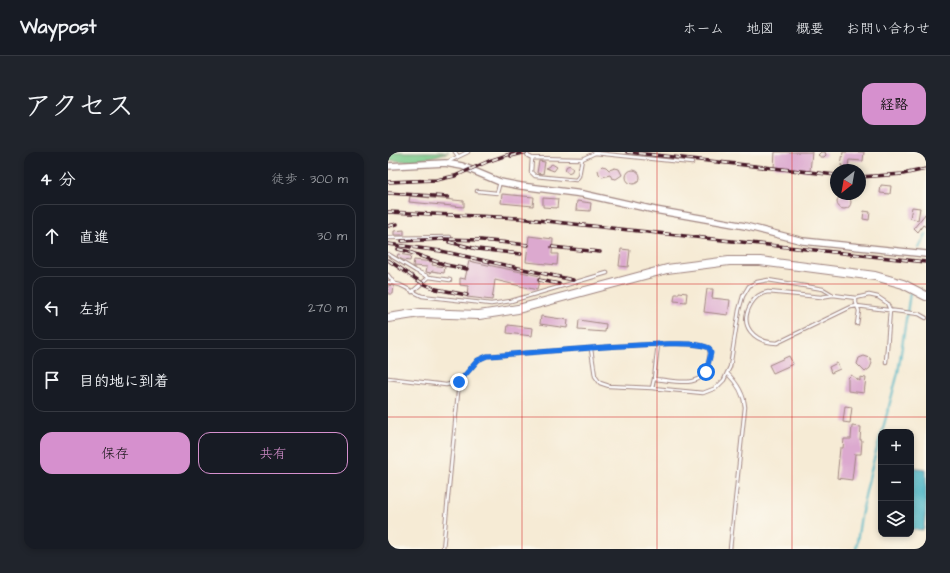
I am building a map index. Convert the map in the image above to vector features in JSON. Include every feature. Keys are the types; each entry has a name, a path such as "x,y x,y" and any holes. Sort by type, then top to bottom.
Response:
{"street":[{"path":"388,166 414,166 445,163 462,166 500,182 583,194 654,210 745,226 803,241 926,254"},
{"path":"388,318 420,313 479,315 518,309 667,269 728,261 760,261 875,276 903,284 926,296"}],"lane":[{"path":"455,152 458,156"},
{"path":"445,163 468,152"},
{"path":"526,152 528,156 532,158 582,159 595,153 692,163"},
{"path":"532,158 531,172 535,176 576,180 579,176 582,159"},
{"path":"477,191 497,193 500,182"},
{"path":"388,238 450,237"},
{"path":"388,254 416,272 429,277 450,280"},
{"path":"388,282 394,283 422,296 492,304 511,301 607,273"},
{"path":"388,275 394,283"},
{"path":"412,292 429,277"},
{"path":"591,349 595,376 600,383 609,386 703,393 716,388 724,380 730,367 739,310 743,296 749,286 757,282 768,280 823,289 833,295"},
{"path":"886,362 890,310 887,303 878,297 869,295 856,298 833,295 821,297 768,292 763,293 754,300 750,306 746,318 747,325 751,331 757,338 766,342 776,343 851,307 857,306 890,310 897,312 919,314 926,318"},
{"path":"856,298 859,312 857,324"},
{"path":"652,388 658,344"},
{"path":"443,549 459,382 478,360 487,356 658,344 705,346 709,348 711,353 706,372 698,380 694,382 654,379"},
{"path":"727,373 733,379 744,398 745,407 730,549"},
{"path":"388,378 446,385 459,382"}],"green space":[{"path":"388,152 449,152 412,161 405,161 388,160"}],"water":[{"path":"914,467 926,469 926,508 924,529 914,529"}],"building":[{"path":"775,152 812,152 810,171 774,167"},
{"path":"821,152 825,152 826,155 824,157 818,155"},
{"path":"843,152 864,152 863,161 849,160 848,164 841,164"},
{"path":"539,161 545,162 543,174 537,173"},
{"path":"552,164 557,167 554,171 546,168"},
{"path":"569,165 572,166 572,172 569,173 566,172 565,169 566,166"},
{"path":"602,166 609,170 615,168 619,169 622,175 616,179 612,178 610,175 602,177 598,170"},
{"path":"630,170 636,170 640,174 640,180 636,184 630,184 626,180 626,174"},
{"path":"881,185 891,186 890,194 880,193"},
{"path":"502,194 534,197 533,206 501,203"},
{"path":"410,196 464,201 464,207 409,202"},
{"path":"543,198 558,199 557,208 543,207"},
{"path":"837,200 851,200 851,205 847,209 841,209 837,205"},
{"path":"577,201 591,203 590,211 576,210"},
{"path":"912,207 920,208 918,220 910,218"},
{"path":"864,211 870,212 869,220 863,219"},
{"path":"926,213 926,227 923,225 918,232 914,228"},
{"path":"404,230 404,235 394,235 394,231"},
{"path":"529,236 553,239 552,254 558,254 557,265 526,262"},
{"path":"621,249 630,250 628,267 619,266"},
{"path":"398,254 411,256 410,261 397,257"},
{"path":"414,260 433,262 432,265 445,267 444,273 432,271 431,273 426,272 427,267 413,266"},
{"path":"469,261 540,276 537,290 495,280 492,300 467,297 468,286 460,285 460,278 465,279"},
{"path":"388,285 394,286 393,294 388,294"},
{"path":"707,289 713,289 712,298 730,300 728,315 704,312"},
{"path":"679,292 687,293 686,302 674,301 675,294 679,294"},
{"path":"541,316 568,320 567,328 540,324"},
{"path":"579,320 606,324 605,332 578,330"},
{"path":"508,325 533,328 532,336 507,333"},
{"path":"789,356 793,364 773,373 769,365"},
{"path":"864,356 870,358 872,363 870,368 865,372 857,364 859,358"},
{"path":"837,363 840,369 831,373 829,367"},
{"path":"851,375 860,381 860,377 866,378 864,393 848,391 848,378"},
{"path":"845,406 852,407 850,423 843,422"},
{"path":"852,426 861,427 861,454 855,454 852,480 837,478 840,448 843,448 844,439 851,439"}],"waterway":[{"path":"919,248 926,234"},
{"path":"883,429 898,373 910,293"},
{"path":"856,549 860,520 878,446"}],"railway":[{"path":"388,182 436,180 455,176 489,161 516,152"},
{"path":"511,156 527,152"},
{"path":"627,152 830,174"},
{"path":"866,177 903,174 926,169"},
{"path":"388,193 448,197"},
{"path":"388,212 518,218 926,262"},
{"path":"388,226 397,224"},
{"path":"402,241 445,239 481,240 528,245"},
{"path":"449,242 477,249 521,254"},
{"path":"388,244 441,251 573,280"},
{"path":"552,247 600,252"},
{"path":"398,249 446,265 467,269"},
{"path":"388,260 422,283 436,289 467,295"},
{"path":"539,280 559,284"}],"route":[{"path":"459,382 478,360 487,356 642,345 678,344 705,346 709,348 711,353 706,372"}]}
